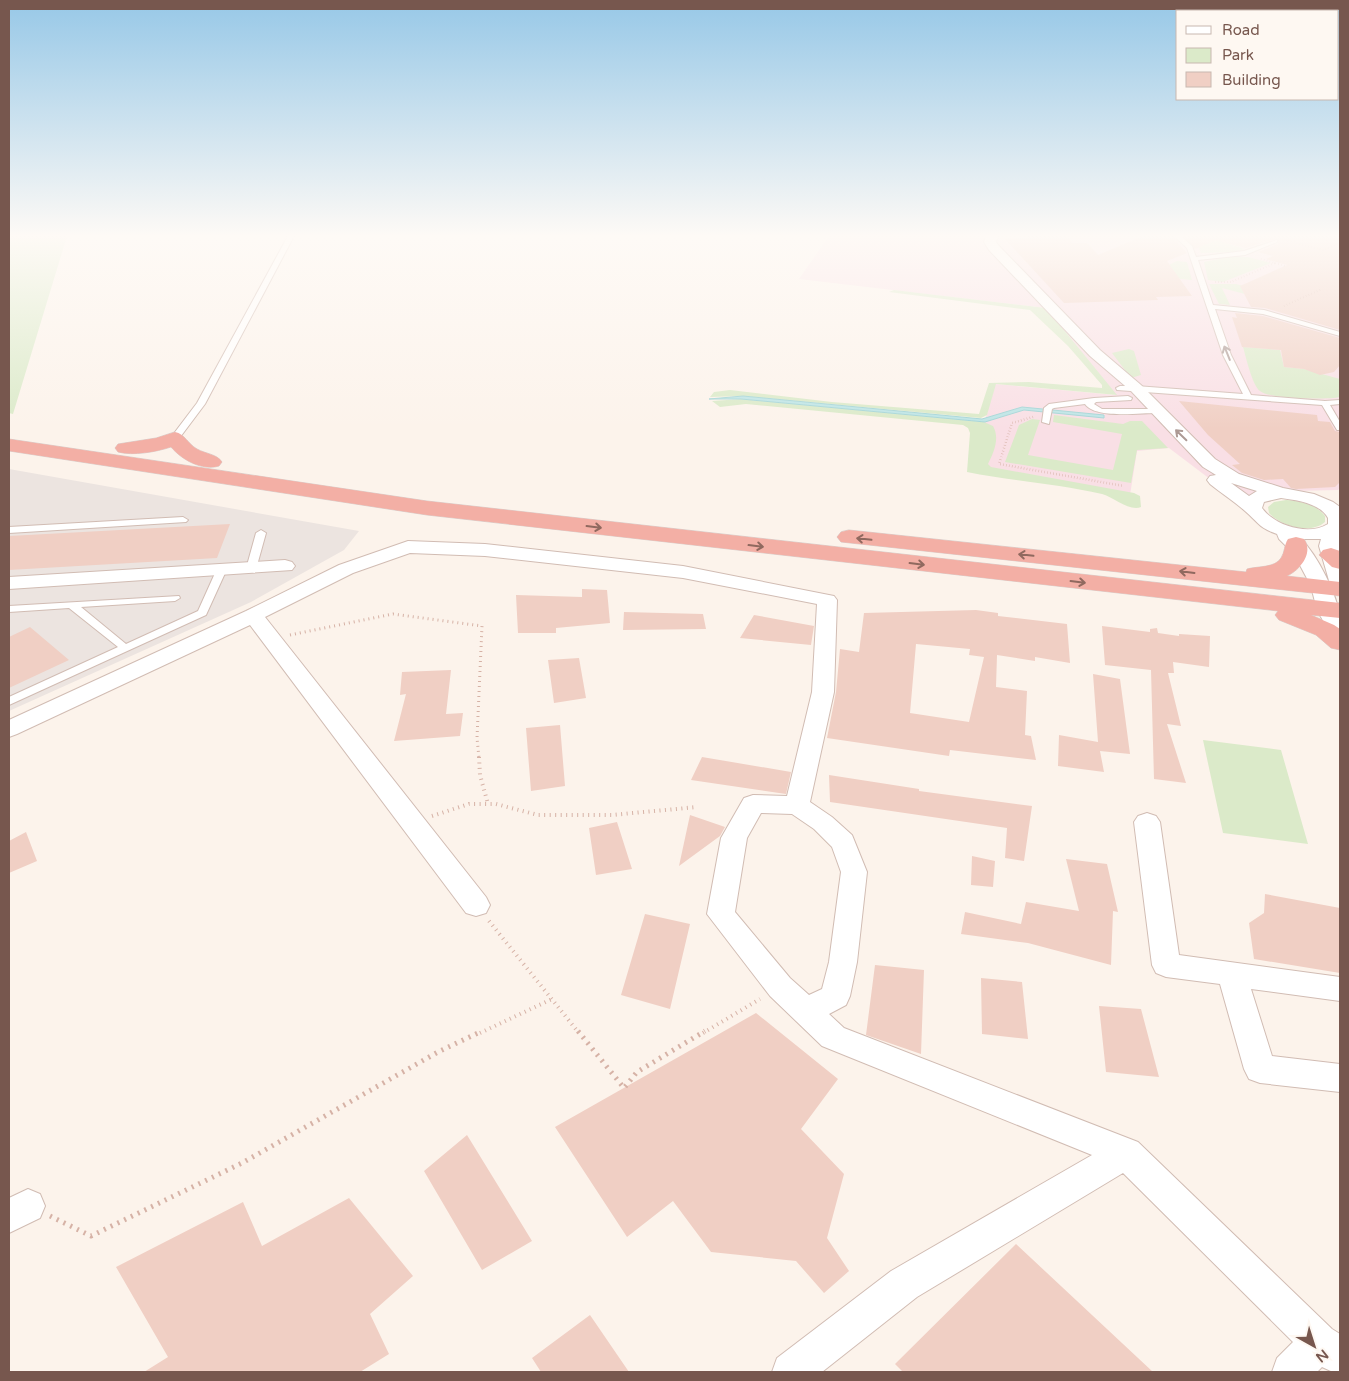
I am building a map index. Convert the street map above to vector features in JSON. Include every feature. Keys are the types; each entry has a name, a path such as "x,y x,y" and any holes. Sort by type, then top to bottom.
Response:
{"highway":[{"path":"9,430 432,496 1230,588 1334,610"},
{"path":"125,448 159,444 175,438 180,448 195,457 212,462"},
{"path":"9,445 428,508 1230,588 1334,586"},
{"path":"1230,588 1282,569 1292,563 1296,555 1296,544"},
{"path":"1230,588 1307,621 1325,630 1340,642"}],"street":[{"path":"1044,300 1096,353 1128,392 1221,472 1244,483 1281,493 1333,501 1333,511 1337,524 1329,546 1336,559 1334,610 1340,634"},
{"path":"1149,412 1181,453 1253,508 1260,518 1278,528 1296,544 1334,586"},
{"path":"1253,508 1254,502 1259,497 1281,493"},
{"path":"1278,528 1308,534 1337,524"},
{"path":"9,729 346,569 408,547 485,550 683,572 827,600 823,692 798,805"},
{"path":"9,583 285,566"},
{"path":"252,615 476,905"},
{"path":"807,1011 835,996 843,962 854,872 843,842 823,823 798,805 753,804 734,838 721,914 780,987 833,1037 1126,1153 1330,1349 1291,1372"},
{"path":"1147,822 1166,965 1340,989"},
{"path":"1232,974 1260,1068 1340,1078"},
{"path":"791,1372 904,1284 1126,1153"}],"lane":[{"path":"175,438 200,404 256,300"},
{"path":"1209,300 1227,355 1248,397"},
{"path":"1211,307 1270,313 1340,334"},
{"path":"1047,415 1056,404 1094,400 1128,392 1248,397 1325,403 1340,402"},
{"path":"1094,400 1089,405 1099,411 1149,412"},
{"path":"1325,403 1340,428"},
{"path":"9,530 183,520"},
{"path":"251,569 261,533"},
{"path":"9,701 202,613 221,571"},
{"path":"9,612 14,608 175,598"},
{"path":"72,605 125,648"}],"path":[{"path":"1252,310 1280,308 1297,300"},
{"path":"1047,415 1028,417 1012,423 999,464 1124,486"},
{"path":"271,638 393,614 482,626 477,738 480,775 488,804"},
{"path":"412,822 469,804 496,804 538,815 612,815 697,807"},
{"path":"476,905 624,1088 637,1072 780,987"},
{"path":"18,1211 91,1236 242,1163 438,1052 552,999"}],"shaded area":[{"path":"982,300 1340,300 1340,488 1338,490 1294,491 1235,498 1169,448 1137,451 1130,495 971,472 995,384 1116,395 1046,308"},
{"path":"9,469 359,531 344,550 251,602 9,711"}],"green space":[{"path":"9,300 47,300 13,414 9,413"},
{"path":"955,300 982,300 1046,308 1117,395 996,384 987,415 981,418 742,396 710,397 714,392 730,390 832,402 979,414 989,383 1029,382 1102,388 1102,385 1068,346 1030,310"},
{"path":"1217,300 1228,300 1230,305 1219,304"},
{"path":"1243,347 1280,350 1284,367 1304,369 1340,379 1340,397 1311,399 1265,394 1257,388"},
{"path":"1129,349 1134,351 1141,375 1131,378 1112,353"},
{"path":"741,399 984,422 993,426 996,435 994,450 988,464 991,467 1134,493 1140,496 1141,507 1132,508 1102,494 967,472 970,433 968,428 963,425 746,404 720,407 712,401"},
{"path":"1054,415 1123,424 1130,421 1142,421 1168,448 1137,450 1131,483 1005,462 1019,425 1032,419 1040,420 1028,455 1113,470 1122,434 1053,422"},
{"path":"1286,500 1302,502 1312,506 1325,516 1325,522 1319,526 1304,528 1280,522 1269,513 1268,507 1274,502"},
{"path":"1203,740 1281,750 1308,844 1223,833"}],"water":[{"path":"743,396 982,419 1022,407 1104,415 1104,418 1024,410 985,422 741,399 709,399"}],"building":[{"path":"1062,300 1144,300 1064,303"},
{"path":"1248,300 1340,300 1340,330 1265,308 1251,307"},
{"path":"1235,313 1263,316 1340,338 1340,365 1334,372 1320,375 1304,369 1284,367 1281,350 1242,347 1232,317 1237,318"},
{"path":"1179,401 1317,415 1318,421 1330,422 1335,431 1340,432 1340,482 1335,487 1296,489 1291,488 1283,479 1264,480 1242,473 1232,465 1240,464 1208,435"},
{"path":"230,524 217,558 9,570 9,536"},
{"path":"582,589 607,590 610,623 556,628 556,633 518,633 516,595 582,597"},
{"path":"976,610 998,613 998,616 1067,624 1070,663 1035,657 1035,661 997,655 996,687 1027,691 1025,735 1031,736 1036,760 950,750 949,756 827,738 836,692 840,649 859,652 864,613","holes":["916,644 970,649 969,655 984,657 969,722 910,713"]},
{"path":"624,612 703,614 706,629 623,630"},
{"path":"754,615 814,626 811,645 740,638"},
{"path":"1102,626 1150,632 1150,629 1157,628 1158,633 1179,636 1179,634 1210,636 1209,667 1173,662 1174,673 1168,673 1181,726 1167,724 1186,783 1154,779 1151,670 1105,665"},
{"path":"30,627 69,660 9,688 9,637"},
{"path":"579,658 586,698 554,703 548,660"},
{"path":"451,670 446,714 463,713 460,736 394,741 406,694 400,695 402,672"},
{"path":"1093,674 1120,679 1130,754 1100,751 1104,772 1058,766 1059,735 1098,742"},
{"path":"560,725 565,786 531,791 526,728"},
{"path":"702,757 791,772 786,794 691,780"},
{"path":"829,775 919,789 919,791 1032,806 1024,861 1005,858 1007,828 830,802"},
{"path":"690,815 725,827 720,836 679,866"},
{"path":"617,822 632,869 596,875 589,828"},
{"path":"26,832 37,861 9,873 9,841"},
{"path":"972,856 995,861 993,887 971,885"},
{"path":"1066,859 1107,864 1118,912 1113,911 1111,965 1028,943 961,934 965,912 1021,924 1026,902 1079,911"},
{"path":"1265,894 1340,908 1340,973 1254,959 1249,923 1264,913"},
{"path":"645,914 690,924 670,1009 621,995"},
{"path":"875,965 924,970 921,1054 866,1035"},
{"path":"981,978 1022,982 1028,1039 982,1034"},
{"path":"1099,1006 1141,1009 1159,1077 1106,1072"},
{"path":"756,1013 838,1079 801,1129 844,1174 827,1238 849,1271 824,1293 796,1261 711,1252 673,1201 627,1237 555,1127"},
{"path":"467,1135 532,1241 482,1270 424,1171"},
{"path":"349,1198 413,1276 370,1314 389,1354 360,1372 144,1372 168,1357 116,1267 243,1202 262,1246"},
{"path":"1016,1244 1153,1372 903,1372 895,1364"},
{"path":"590,1315 629,1372 541,1372 532,1358"}]}
